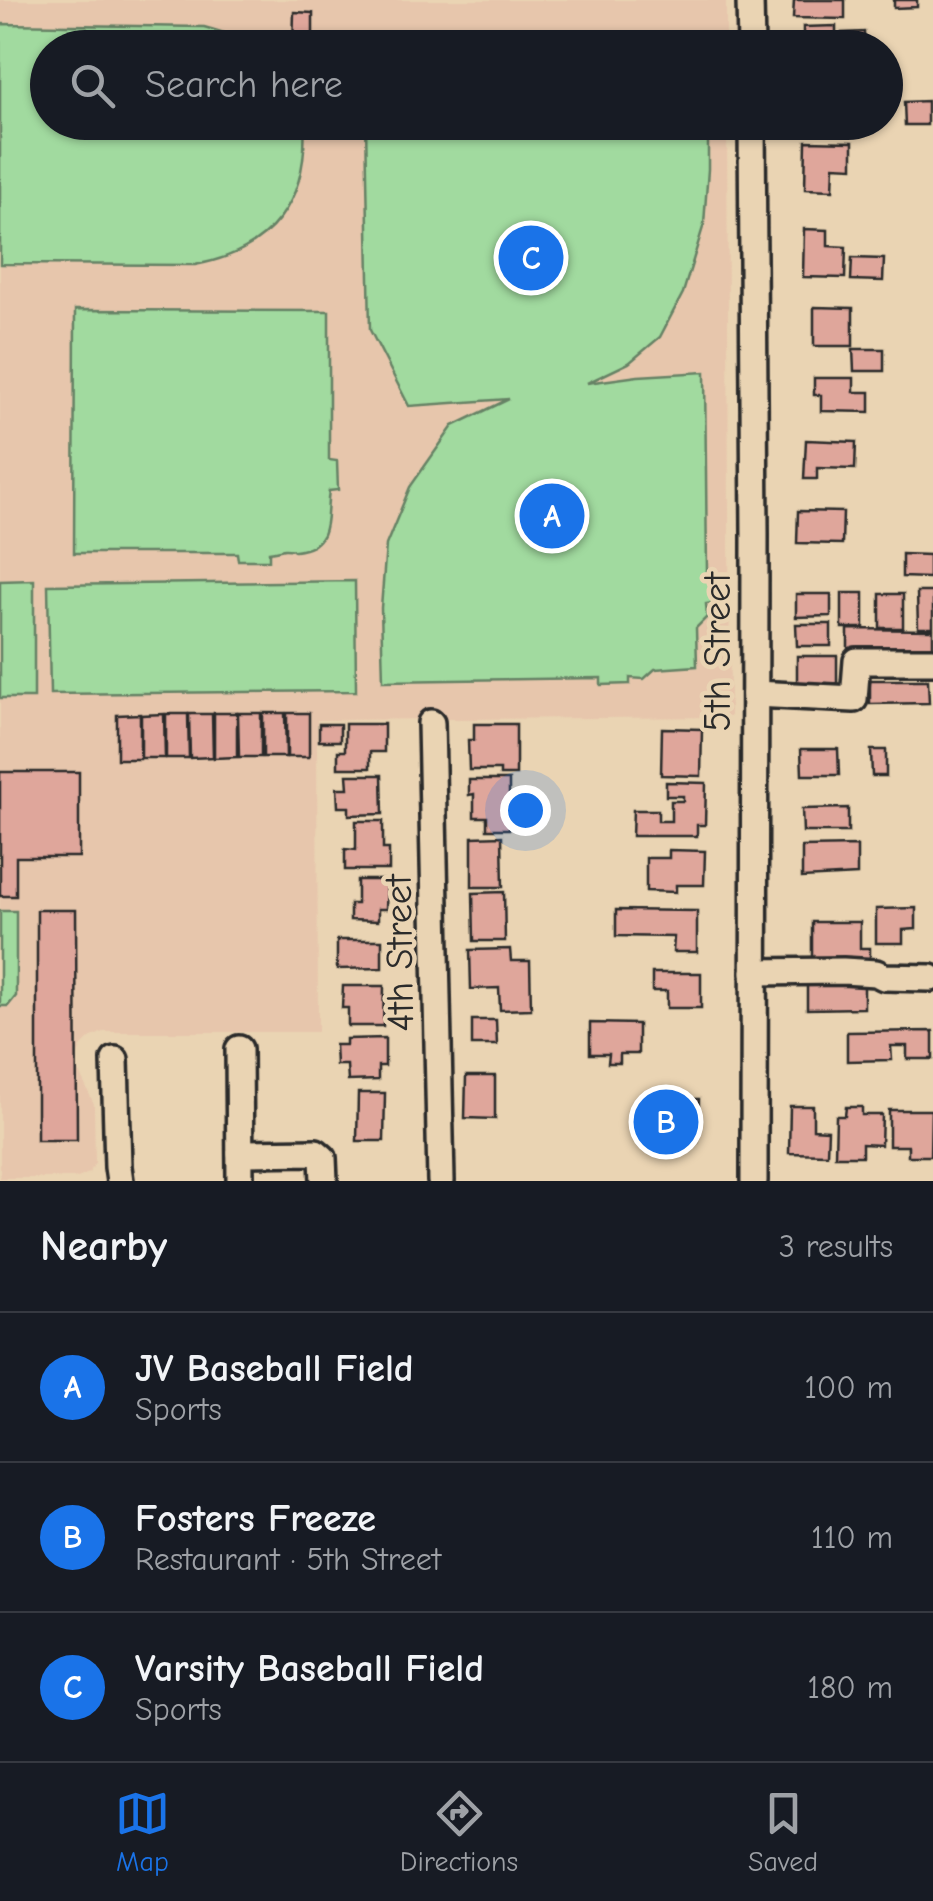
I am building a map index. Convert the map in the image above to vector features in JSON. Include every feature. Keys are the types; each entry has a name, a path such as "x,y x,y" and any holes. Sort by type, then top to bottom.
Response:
{"street":[{"path":"750,0 750,30"},
{"name":"5th Street","path":"752,140 754,1181"},
{"path":"755,694 854,699 856,661 933,661"},
{"name":"4th Street","path":"431,722 441,1181"},
{"path":"754,972 843,971 931,978"},
{"path":"240,1049 240,1181"},
{"path":"115,1060 120,1181"},
{"path":"240,1153 316,1152 324,1158 324,1181"}],"shaded area":[{"path":"0,0 726,0 726,30 30,30 30,140 727,140 730,717 317,720 318,1032 103,1032 90,1038 78,1055 78,1070 94,1104 95,1163 89,1173 78,1178 0,1178"}],"green space":[{"path":"0,24 213,30 30,30 30,140 304,140 300,176 280,218 245,248 222,258 195,265 0,264"},
{"path":"366,140 708,140 704,224 683,293 660,337 629,363 587,383 705,372 707,574 713,575 712,603 706,604 707,617 696,628 697,666 655,669 644,679 630,678 630,684 601,685 601,678 383,681 381,608 386,545 410,487 453,426 509,399 409,406 370,330"},
{"path":"75,310 329,311 329,460 337,461 338,490 329,491 326,527 318,541 301,550 269,552 269,560 238,560 237,553 74,553"},
{"path":"34,580 34,698 0,698 0,581"},
{"path":"355,581 356,691 50,694 48,585"},
{"path":"0,911 16,911 16,996 8,1006 0,1006"}],"building":[{"path":"794,0 845,0 845,19 793,18"},
{"path":"894,0 917,0 917,7 894,8"},
{"path":"294,12 313,13 313,30 294,30"},
{"path":"836,26 836,30 803,30"},
{"path":"927,101 927,125 905,125 904,102"},
{"path":"806,141 853,142 853,167 834,166 833,190 805,189"},
{"path":"804,229 828,230 828,246 846,247 845,278 803,277"},
{"path":"852,258 884,259 883,281 851,280"},
{"path":"814,307 853,308 853,346 814,346"},
{"path":"853,349 884,349 884,371 854,371"},
{"path":"814,378 854,378 854,392 870,392 870,412 821,411 821,395 814,395"},
{"path":"806,440 856,442 855,469 817,468 817,479 804,479"},
{"path":"798,511 843,512 842,544 797,543"},
{"path":"902,554 929,555 929,578 902,577"},
{"path":"917,592 933,592 933,628 918,628"},
{"path":"842,593 864,593 864,628 842,628"},
{"path":"796,594 831,594 831,616 796,617"},
{"path":"880,594 903,594 903,628 880,628"},
{"path":"796,624 831,624 831,646 797,646"},
{"path":"848,629 933,630 933,649 848,649"},
{"path":"797,656 837,656 837,684 797,684"},
{"path":"870,680 928,680 929,703 870,704"},
{"path":"214,713 237,713 237,757 214,758"},
{"path":"238,713 261,713 261,757 239,757"},
{"path":"263,713 285,713 286,757 263,757"},
{"path":"287,713 309,713 309,757 287,757"},
{"path":"140,714 140,759 117,759 117,715"},
{"path":"164,714 165,758 141,758 141,715"},
{"path":"166,714 188,714 189,758 166,758"},
{"path":"189,714 212,714 213,757 190,758"},
{"path":"319,724 340,724 340,741 319,741"},
{"path":"345,724 384,724 384,752 370,752 370,768 338,768 338,751 345,751"},
{"path":"474,724 516,724 516,775 500,775 500,770 469,770 468,740 474,740"},
{"path":"662,728 702,729 701,776 661,775"},
{"path":"801,749 838,749 839,775 802,775"},
{"path":"871,750 886,750 886,776 872,776"},
{"path":"0,772 79,772 79,857 16,857 16,896 0,896"},
{"path":"347,775 382,775 383,814 349,815 349,807 338,807 337,788 348,788"},
{"path":"469,780 509,780 509,829 487,829 487,817 474,817 474,794 469,795"},
{"path":"666,782 706,783 705,825 697,825 697,836 632,836 633,810 658,810 658,821 671,821 671,801 683,801 683,796 666,796"},
{"path":"848,808 848,832 803,832 802,809"},
{"path":"356,821 383,821 383,849 389,849 389,870 345,870 345,849 356,850"},
{"path":"502,836 503,887 472,887 472,837"},
{"path":"857,846 857,875 802,878 802,847"},
{"path":"669,850 705,851 704,885 676,885 676,892 646,891 646,858 669,858"},
{"path":"357,880 387,880 386,909 378,909 378,921 350,920 350,904 357,904"},
{"path":"504,892 505,941 474,941 473,893"},
{"path":"916,908 916,929 903,930 903,943 876,943 876,909"},
{"path":"37,910 76,910 77,1140 37,1140"},
{"path":"616,910 697,911 697,952 673,952 674,937 616,936"},
{"path":"812,922 860,922 860,948 870,948 870,961 812,961"},
{"path":"337,940 382,940 382,968 337,969"},
{"path":"510,949 511,961 530,961 531,1009 500,1010 499,988 471,989 470,950"},
{"path":"652,973 701,973 701,1008 667,1008 667,991 652,991"},
{"path":"864,978 864,1008 807,1009 807,979"},
{"path":"343,986 384,986 383,1026 348,1026 348,1008 342,1008"},
{"path":"472,1020 496,1020 497,1045 472,1045"},
{"path":"590,1023 638,1024 638,1054 620,1054 620,1063 608,1063 609,1054 590,1054"},
{"path":"933,1031 933,1059 907,1059 907,1046 891,1046 892,1060 847,1061 847,1032"},
{"path":"385,1038 385,1066 378,1066 378,1080 348,1081 347,1065 336,1065 335,1045 346,1045 346,1039"},
{"path":"466,1076 495,1076 495,1119 465,1118"},
{"path":"358,1093 385,1093 384,1141 357,1141"},
{"path":"642,1096 699,1099 698,1142 641,1142 641,1129 633,1128 633,1117 639,1115"},
{"path":"790,1106 813,1106 813,1129 828,1130 827,1154 789,1153"},
{"path":"846,1107 862,1107 862,1115 882,1115 881,1145 862,1144 862,1156 835,1156 836,1116 845,1116"},
{"path":"889,1110 931,1110 930,1156 908,1156 908,1146 889,1146"}],"place":[{"name":"Varsity Baseball Field","path":"531,258"},
{"name":"JV Baseball Field","path":"552,516"},
{"name":"Fosters Freeze","path":"666,1122"}]}
